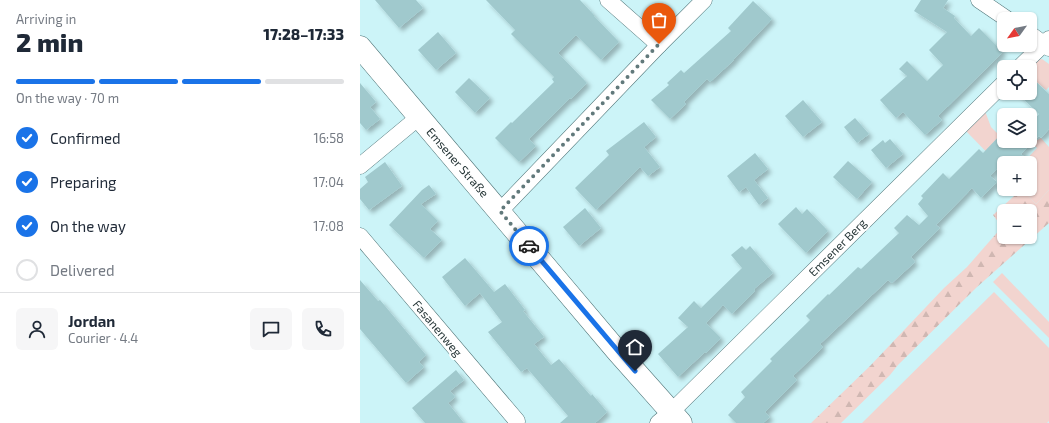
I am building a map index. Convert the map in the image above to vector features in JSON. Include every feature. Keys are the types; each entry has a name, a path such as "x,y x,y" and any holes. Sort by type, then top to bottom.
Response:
{"street":[{"path":"608,0 659,44"},
{"path":"500,211 659,44 704,0"},
{"path":"979,0 997,12"},
{"path":"1028,60 1047,43 1037,38"},
{"name":"Emsener Straße","path":"360,47 617,351 670,419"},
{"name":"Emsener Berg","path":"670,419 997,90"},
{"path":"360,166 419,117"},
{"name":"Fasanenweg","path":"360,236 517,421"}],"green space":[{"path":"1042,59 1049,64 1049,87 1046,90 1037,82 1037,60"},
{"path":"985,111 991,127 997,133 997,148 1002,148 1003,156 997,156 997,163 966,131"},
{"path":"1041,138 1049,147 1049,190 1036,204 1029,196 1037,196 1037,156 1030,156 1037,148 1037,140"},
{"path":"1049,190 1049,223 1037,234 1036,204"},
{"path":"1014,196 1029,196 1036,204 1005,204"},
{"path":"997,211 997,220 993,215"},
{"path":"997,233 997,244 1025,244 977,287 841,423 811,423 870,366 944,288 967,267"},
{"path":"1002,273 1049,322 1049,338 993,282"},
{"path":"994,292 1049,348 1049,421 1047,423 862,423"}],"building":[{"path":"375,0 416,0 423,8 399,28"},
{"path":"486,0 580,0 619,42 601,60 576,35 558,53 587,83 529,139 536,146 519,162 495,138 554,82 552,79 554,77 511,34 515,30"},
{"path":"921,0 948,0 943,8 955,16 954,18 971,36 979,28 997,46 997,52 1003,52 938,116 942,120 925,135 903,112 896,118 880,100 907,76 899,69 907,61 927,81 943,65 929,50 947,32 914,11"},
{"path":"753,1 772,19 734,60 710,82 707,79 684,102 686,104 670,119 651,100 669,85 667,83 681,70 684,73 731,31 728,28"},
{"path":"438,32 456,53 436,70 418,50"},
{"path":"469,78 490,98 475,113 455,92"},
{"path":"360,83 376,102 370,107 380,119 366,130 360,123"},
{"path":"1037,83 1049,94 1049,129 1041,138 1039,136 1037,138 1037,116 1039,114 1037,112 1037,108 1033,108 1024,100 1037,100"},
{"path":"803,100 822,122 803,137 785,116"},
{"path":"855,118 869,134 857,143 844,127"},
{"path":"644,122 656,137 644,147 660,167 648,176 640,167 596,210 575,188 609,155 606,151"},
{"path":"997,138 997,148 1027,148 1021,154 1023,156 997,156 997,169 990,176 997,182 981,198 972,188 936,225 940,228 911,257 915,262 892,283 888,280 820,344 823,347 793,376 797,380 765,412 770,417 763,423 736,423 728,415 745,397 741,392 772,361 770,359 810,320 806,316 858,267 861,269 899,233 894,228 907,215 919,225 928,216 918,204 923,198 921,196 943,173 949,179 979,149 983,153"},
{"path":"890,139 903,154 886,168 871,150 883,140 885,143"},
{"path":"755,153 768,169 754,180 768,198 759,205 746,187 739,192 727,176"},
{"path":"848,161 872,182 857,199 833,177"},
{"path":"385,162 402,186 369,210 360,199 360,189 368,182 365,177"},
{"path":"429,185 436,194 421,204 438,221 430,229 442,240 424,258 389,225 422,190"},
{"path":"796,207 802,214 807,209 828,231 806,253 778,224"},
{"path":"585,208 601,228 579,246 563,227"},
{"path":"742,246 746,250 750,246 773,273 754,289 755,291 732,314 723,305 706,323 721,338 678,377 658,354 688,327 678,318 694,301 701,308 742,268 731,255"},
{"path":"465,258 494,292 505,284 525,310 523,311 544,337 534,344 551,365 559,359 607,412 595,423 560,423 568,416 527,368 521,372 488,332 502,322 480,293 465,306 442,277"},
{"path":"360,280 378,301 380,300 426,355 419,362 424,367 406,383 360,329"},
{"path":"456,370 464,380 450,391 455,397 448,403 464,423 425,423 412,408"}],"way so far":[{"path":"529,246 500,211 659,44"}],"route":[{"path":"529,246 635,371"}]}
